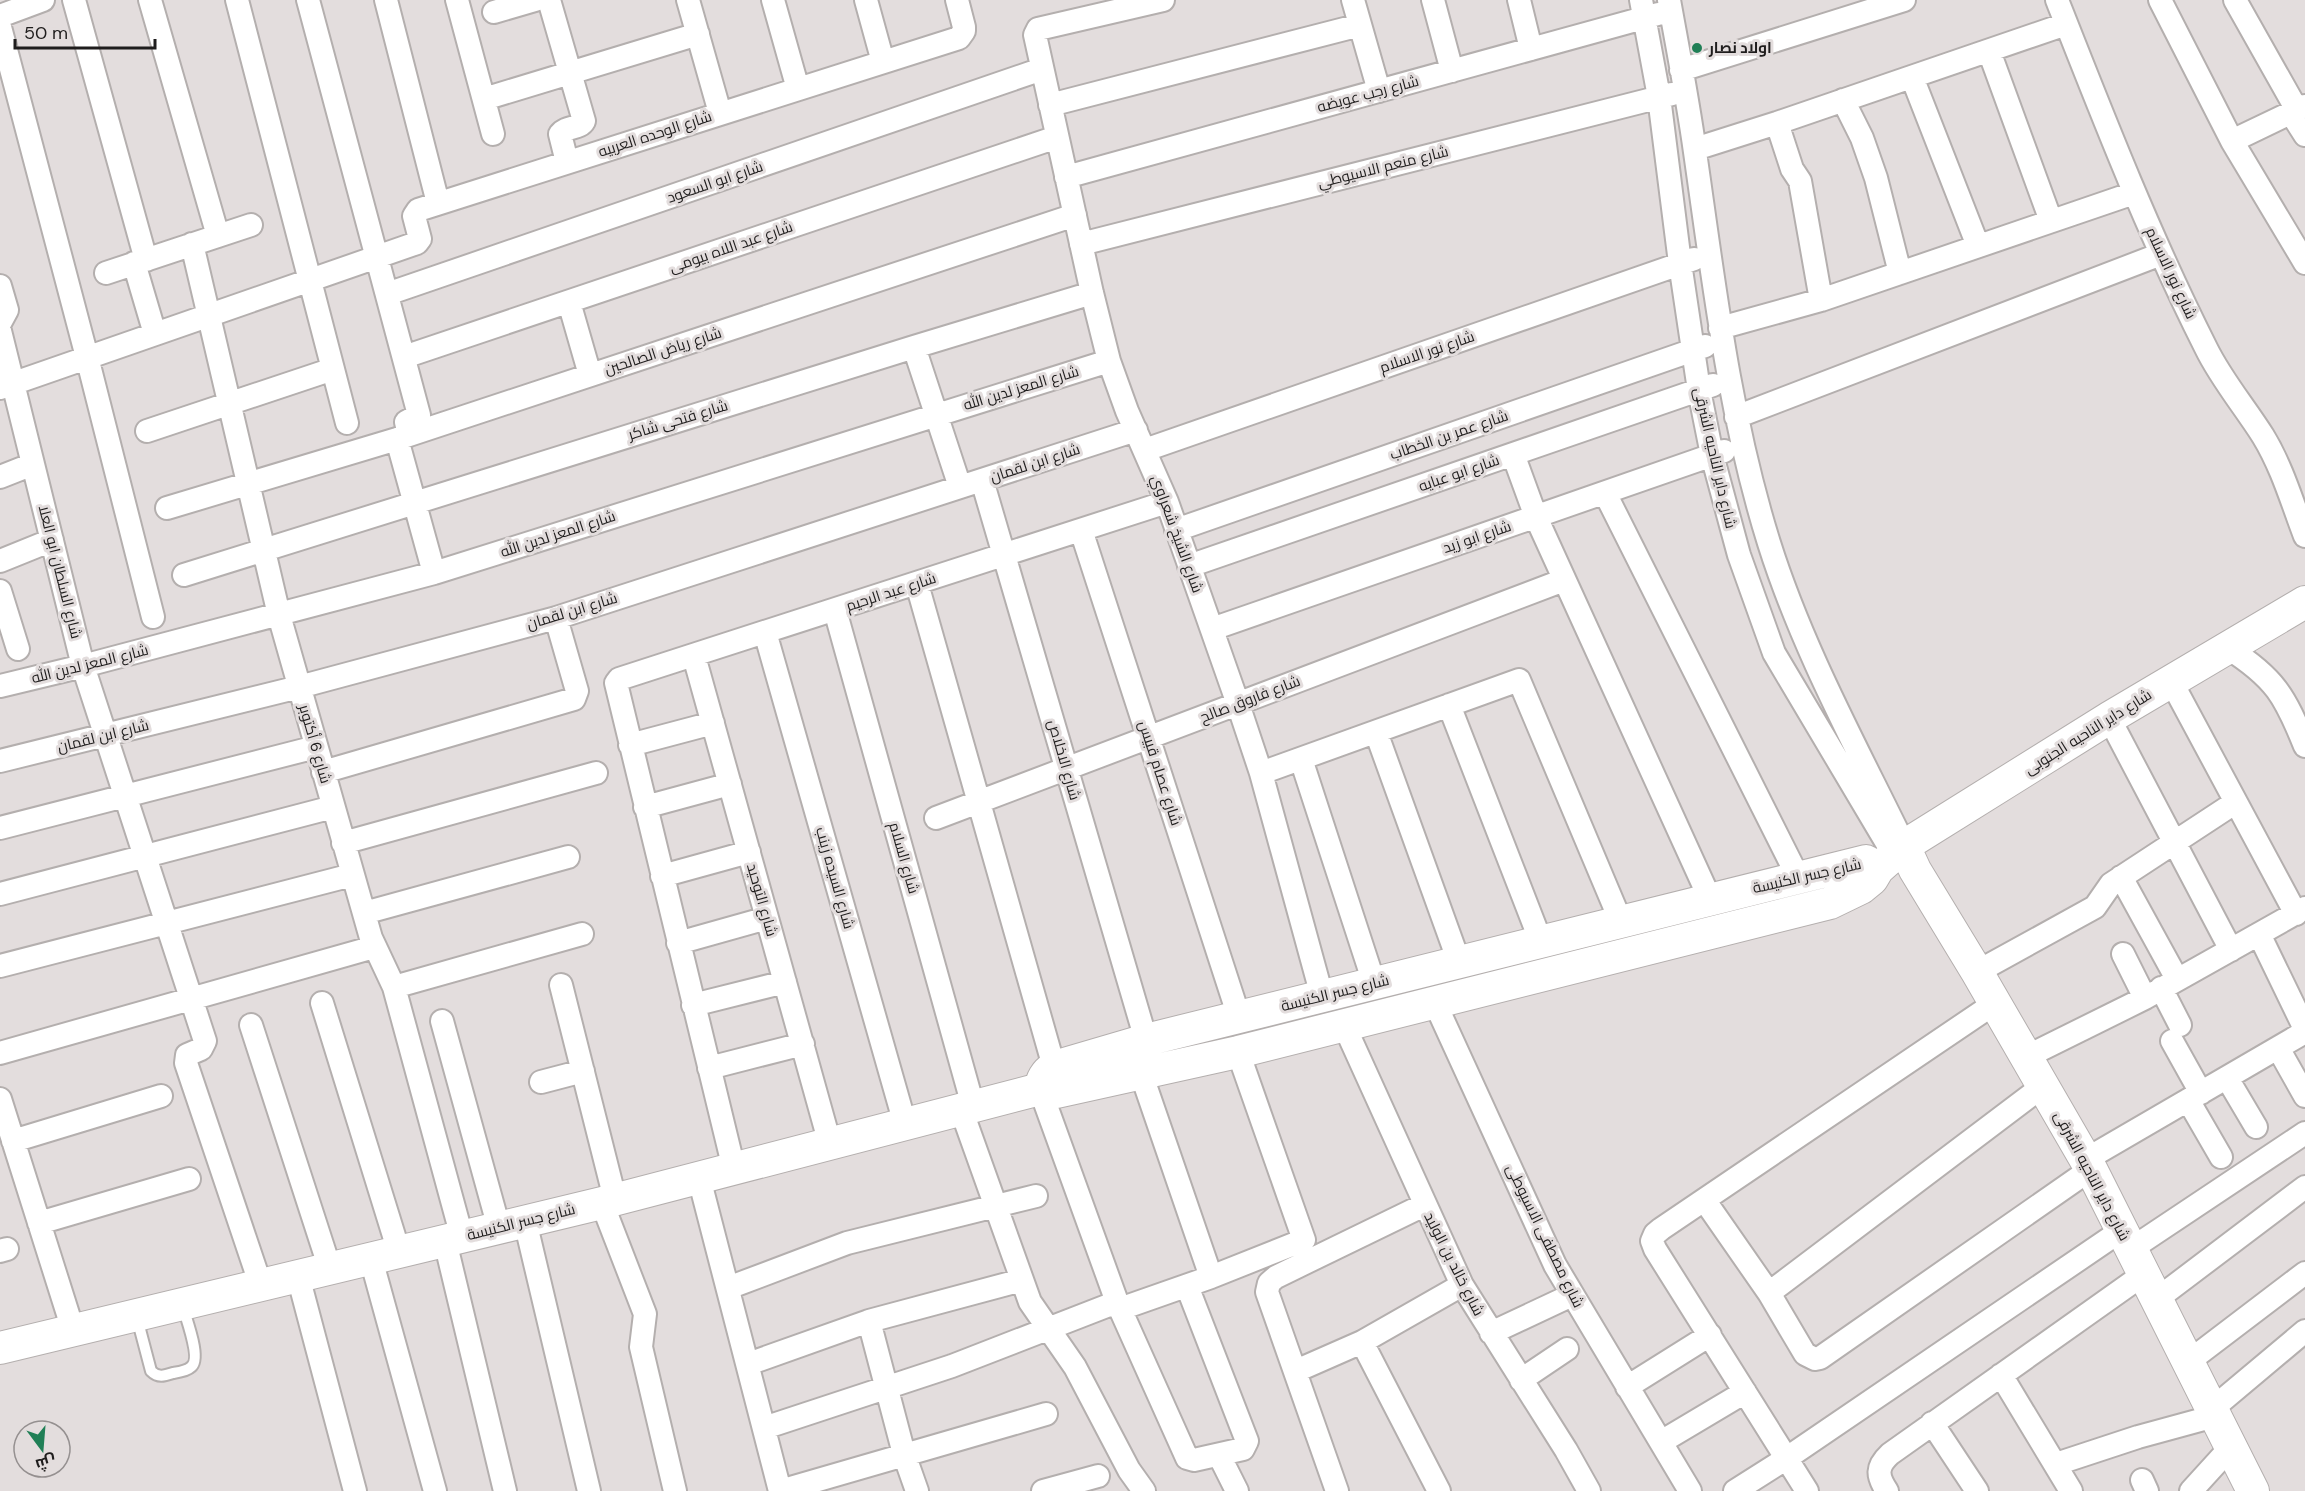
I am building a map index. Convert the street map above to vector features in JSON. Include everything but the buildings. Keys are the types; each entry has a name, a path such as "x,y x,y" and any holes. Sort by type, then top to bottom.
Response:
{"main road":[{"name":"شارع داير الناحيه الجنوبى","path":"1898,860 2109,718 2305,603"},
{"name":"شارع جسر الكنيسة","path":"0,1348 609,1201 967,1108 1146,1040 1798,877 1866,861 1898,860"},
{"name":"شارع جسر الكنيسة","path":"1047,1078 1057,1092 1238,1052 1830,903 1861,888 1898,860"},
{"name":"شارع داير الناحيه الشرقى","path":"1898,860 1977,972 2088,1165 2253,1491"}],"street":[{"path":"0,16 43,0"},
{"path":"74,0 140,262 155,334"},
{"path":"150,0 218,236"},
{"path":"237,0 347,423"},
{"path":"308,0 419,416 406,422 403,437 414,503 434,573"},
{"path":"386,0 438,203"},
{"path":"457,0 493,134"},
{"path":"494,12 536,0"},
{"path":"549,0 584,121 581,125 562,131 560,134 567,162"},
{"path":"688,0 720,113"},
{"path":"773,0 798,89"},
{"path":"866,0 883,62"},
{"name":"شارع الوحده العربيه","path":"377,257 418,243 420,239 415,213 418,210 958,38 964,31 957,0"},
{"name":"شارع الشيخ شعراوي","path":"1163,0 1037,30 1035,35 1109,361 1167,502 1238,704 1261,773 1322,996"},
{"path":"1353,0 1378,91"},
{"path":"1433,0 1452,70"},
{"path":"1519,0 1531,49"},
{"name":"شارع منعم الاسيوطي","path":"1081,244 1659,97 1683,80 1904,0"},
{"name":"شارع نور الاسلام","path":"2057,0 2134,193 2162,254 2207,350 2237,400 2263,436 2284,476 2305,536"},
{"path":"2160,0 2232,141 2305,263"},
{"path":"2235,0 2298,110 2305,135"},
{"name":"شارع رجب عويضه","path":"1066,177 1531,49 1643,9 1670,5"},
{"name":"شارع داير الناحيه الشرقى","path":"1670,5 1695,148 1729,379 1736,417 1769,544 1805,640 1898,860"},
{"name":"شارع داير الناحيه الشرقى","path":"1643,9 1659,97 1692,351 1712,455 1739,555 1774,653 1898,860"},
{"path":"1695,148 1777,123 2066,24"},
{"path":"1050,105 1360,25"},
{"path":"0,27 153,617"},
{"path":"484,99 698,34"},
{"path":"1989,51 2051,221"},
{"name":"شارع ابو السعود","path":"387,294 1042,69"},
{"path":"1912,77 1978,246"},
{"path":"1843,100 1862,138 1876,178 1900,273"},
{"path":"2232,141 2298,110"},
{"path":"1777,123 1792,169 1800,181 1821,300"},
{"name":"شارع عبد اللاه بيومى","path":"404,357 1058,137"},
{"name":"شارع عمر بن الخطاب","path":"1176,530 1692,351 1721,334 2134,193"},
{"name":"شارع رياض الصالحين","path":"167,508 403,437 1075,215"},
{"path":"106,273 251,225"},
{"name":"شارع 6 أكتوبر","path":"192,244 279,615 363,914 374,947 394,987 454,1239 505,1491"},
{"name":"شارع نور الاسلام","path":"1140,440 1710,254"},
{"path":"1736,417 2162,254"},
{"path":"7,386 377,257"},
{"name":"شارع السلطان ابو العلا","path":"0,286 7,310 1,323 7,386 33,464 84,666 205,1043 201,1049 187,1055 186,1063 261,1286"},
{"name":"شارع فتحى شاكر","path":"184,575 1092,293"},
{"path":"569,302 590,375"},
{"path":"914,347 960,487"},
{"name":"شارع المعز لدين الله","path":"0,686 84,666 434,573 1109,361"},
{"path":"147,432 333,369"},
{"name":"شارع ابو عبايه","path":"1189,566 1729,379"},
{"name":"شارع ابن لقمان","path":"0,761 299,687 556,618 982,480 1140,440"},
{"name":"شارع ابو زيد","path":"1212,629 1743,445"},
{"path":"1513,454 1536,517 1710,899"},
{"path":"0,477 33,464"},
{"name":"شارع الاخلاص","path":"982,480 1146,1040"},
{"path":"1605,493 1798,877"},
{"name":"شارع عبد الرحيم","path":"630,745 616,683 619,679 1167,502"},
{"name":"شارع عصام قبيس","path":"1081,530 1239,1017"},
{"path":"0,561 52,540"},
{"name":"شارع فاروق صالح","path":"936,818 1564,580"},
{"path":"917,584 979,802 1047,1078 1118,1305 1186,1458 1194,1460 1243,1449 1247,1441 1187,1286"},
{"path":"0,591 18,649"},
{"name":"شارع السلام","path":"835,610 967,1108 996,1207 1030,1302 1075,1367 1129,1470 1144,1491"},
{"path":"323,772 574,699 577,691 556,618"},
{"name":"شارع السيده زينب","path":"765,633 905,1124"},
{"path":"2228,648 2252,663 2273,683 2289,707 2305,746"},
{"name":"شارع التوحيد","path":"694,656 830,1144"},
{"path":"1261,773 1519,680 1621,922"},
{"path":"2026,1057 2161,988 2300,911 2236,802 2171,681"},
{"path":"1449,705 1541,942"},
{"path":"2109,718 2231,950"},
{"path":"713,723 630,745 734,1169"},
{"path":"1376,732 1459,962"},
{"path":"0,828 316,747"},
{"path":"1301,759 1374,983"},
{"path":"343,843 596,773"},
{"path":"645,807 730,784"},
{"path":"1977,972 2096,907 2106,888 2236,802"},
{"path":"0,894 333,807"},
{"path":"662,876 749,852"},
{"path":"363,914 568,857"},
{"path":"0,966 352,875"},
{"path":"2121,877 2176,1033 2194,1097 2221,1157"},
{"path":"678,943 767,918"},
{"path":"394,987 582,934"},
{"path":"1705,1201 1769,1293 1805,1354 1815,1359 1820,1358 2088,1165 2194,1097 2305,1031 2259,934"},
{"path":"0,1053 374,947"},
{"path":"2123,954 2161,988"},
{"path":"693,1005 785,982"},
{"path":"561,985 583,1071 609,1201 645,1314 641,1347 675,1491"},
{"path":"322,1003 385,1255 435,1491"},
{"name":"شارع مصطفى الاسيوطى","path":"1435,1003 1555,1265 1690,1491"},
{"path":"1807,1491 1652,1241 1655,1234 1995,1003"},
{"path":"442,1022 512,1224 589,1491"},
{"path":"251,1025 330,1269"},
{"name":"شارع خالد بن الوليد","path":"1344,1025 1462,1285 1566,1450 1589,1491"},
{"path":"709,1068 803,1044"},
{"path":"2278,1048 2305,1096"},
{"path":"764,1428 952,1366 1047,1328 1187,1286 1302,1242 1304,1236 1238,1052"},
{"path":"541,1082 583,1071"},
{"path":"1141,1073 1211,1277"},
{"path":"2227,1078 2256,1127"},
{"path":"1769,1293 2043,1086"},
{"path":"13,1141 161,1096"},
{"path":"0,1099 73,1330"},
{"path":"1883,1485 1879,1468 1883,1460 2001,1374 2305,1133"},
{"path":"699,1178 780,1491 1046,1414"},
{"path":"39,1222 189,1179"},
{"path":"1735,1491 1787,1458 2139,1263 2305,1187"},
{"path":"728,1288 847,1244 1036,1196"},
{"path":"1337,1491 1267,1292 1269,1283 1276,1277 1424,1205"},
{"path":"2188,1362 2305,1273"},
{"path":"298,1276 355,1491"},
{"path":"748,1364 869,1320 1022,1280"},
{"path":"1296,1371 1362,1342 1462,1285"},
{"path":"1491,1333 1572,1295"},
{"path":"869,1320 904,1454 917,1491"},
{"path":"2056,1464 2213,1412 2305,1332"},
{"path":"1627,1387 1710,1335"},
{"path":"1362,1342 1439,1491"},
{"path":"1521,1380 1567,1349"},
{"path":"2001,1374 2071,1491"},
{"path":"1660,1442 1745,1392"},
{"path":"1932,1423 1977,1491"},
{"path":"2191,1491 2231,1447"},
{"path":"1219,1455 1237,1491"},
{"path":"1043,1491 1098,1476"}],"lane":[{"path":"136,1315 151,1371 164,1376 189,1369 195,1362 195,1353 182,1304"}],"place":[{"name":"اولاد نصار","path":"1697,48"}]}
